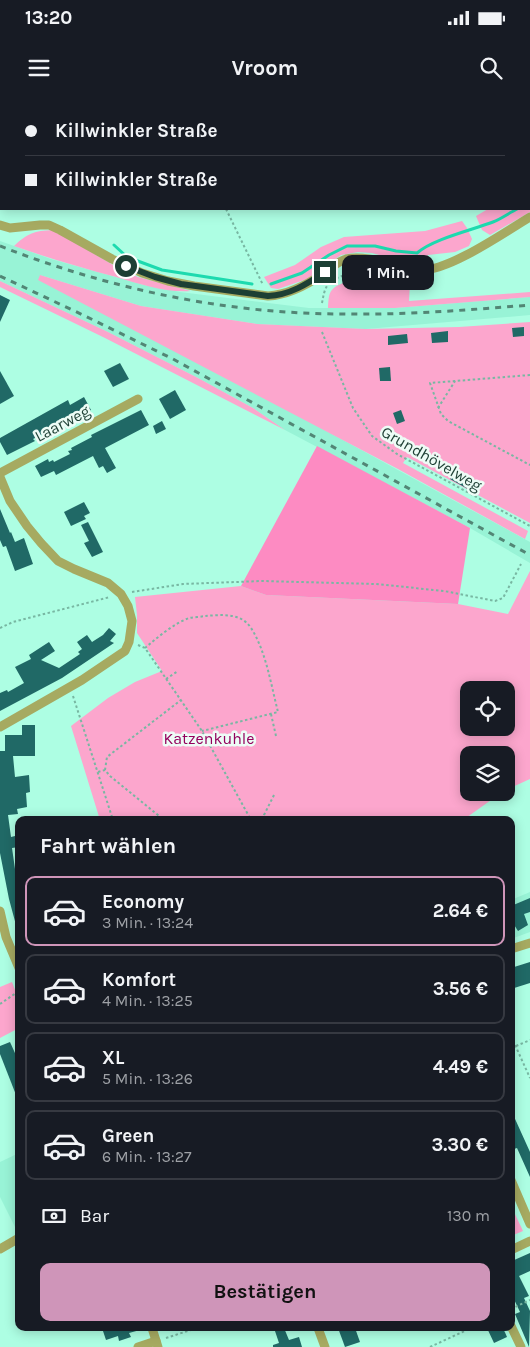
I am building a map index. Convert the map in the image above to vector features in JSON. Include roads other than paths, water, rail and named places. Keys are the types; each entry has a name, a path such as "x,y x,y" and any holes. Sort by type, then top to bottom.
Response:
{"street":[{"path":"0,225 10,228 49,225 126,266 160,278 194,286 277,296 306,285 341,261 348,259 367,259 423,270 436,268 466,255 530,218"},
{"name":"Laarweg","path":"0,473 138,399"},
{"path":"0,477 10,501 27,526 58,561 108,583 121,594 128,606 132,621 129,642 125,651 69,687 0,727"},
{"path":"0,911 3,938 15,960"},
{"path":"515,948 530,943"},
{"path":"515,1186 526,1203 530,1224"},
{"path":"0,1249 15,1240"},
{"path":"515,1248 530,1241"},
{"path":"138,1347 157,1344 153,1331"},
{"path":"319,1331 325,1347"},
{"path":"513,1331 521,1347"}],"waterway":[{"path":"271,284 302,273 329,255 347,246 375,246 417,253 433,243 493,222 515,210"},
{"path":"114,245 127,257 162,270 252,284"}],"railway":[{"path":"0,246 84,275 126,286 212,304 256,309 300,313 390,314 530,305"},
{"path":"0,276 173,359 530,555"}],"park label":[{"name":"Katzenkuhle","path":"209,738"}]}
